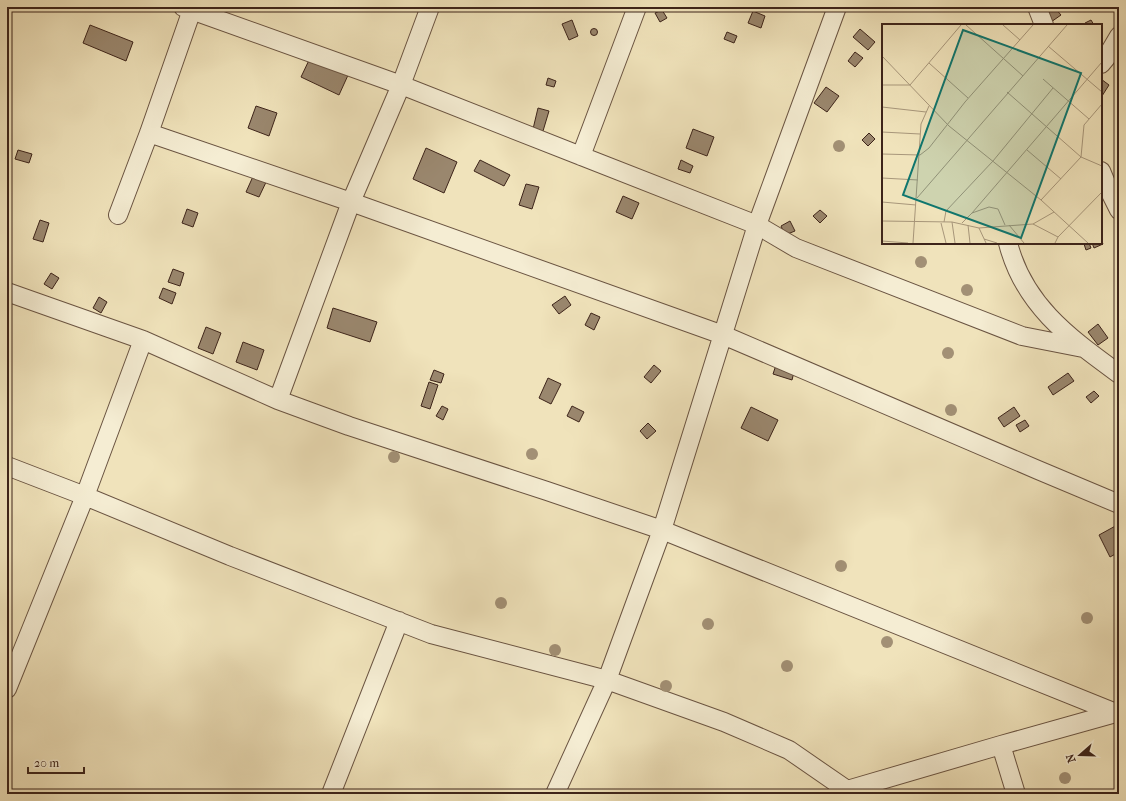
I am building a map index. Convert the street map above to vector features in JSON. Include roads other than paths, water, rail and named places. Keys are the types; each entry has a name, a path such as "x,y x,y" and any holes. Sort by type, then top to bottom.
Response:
{"street":[{"path":"278,400 351,202 401,85 430,7"},
{"path":"581,156 637,7"},
{"path":"555,794 607,680 662,530 757,225 837,7"},
{"path":"1037,7 1044,24"},
{"path":"118,215 149,133 189,8 401,85 757,225 796,248 1022,336 1083,348"},
{"path":"1102,63 1119,36"},
{"path":"149,133 351,202 723,335 1119,504"},
{"path":"1102,173 1119,210"},
{"path":"1008,244 1012,258 1029,293 1048,317 1083,348 1119,374"},
{"path":"7,292 143,340 278,400 349,426 547,490 662,530 1118,713"},
{"path":"7,689 85,496 143,340"},
{"path":"7,466 85,496 230,556 431,634 607,680 724,722 789,750 844,793 1001,745 1118,713"},
{"path":"331,794 399,621"},
{"path":"1001,745 1016,794"}]}
